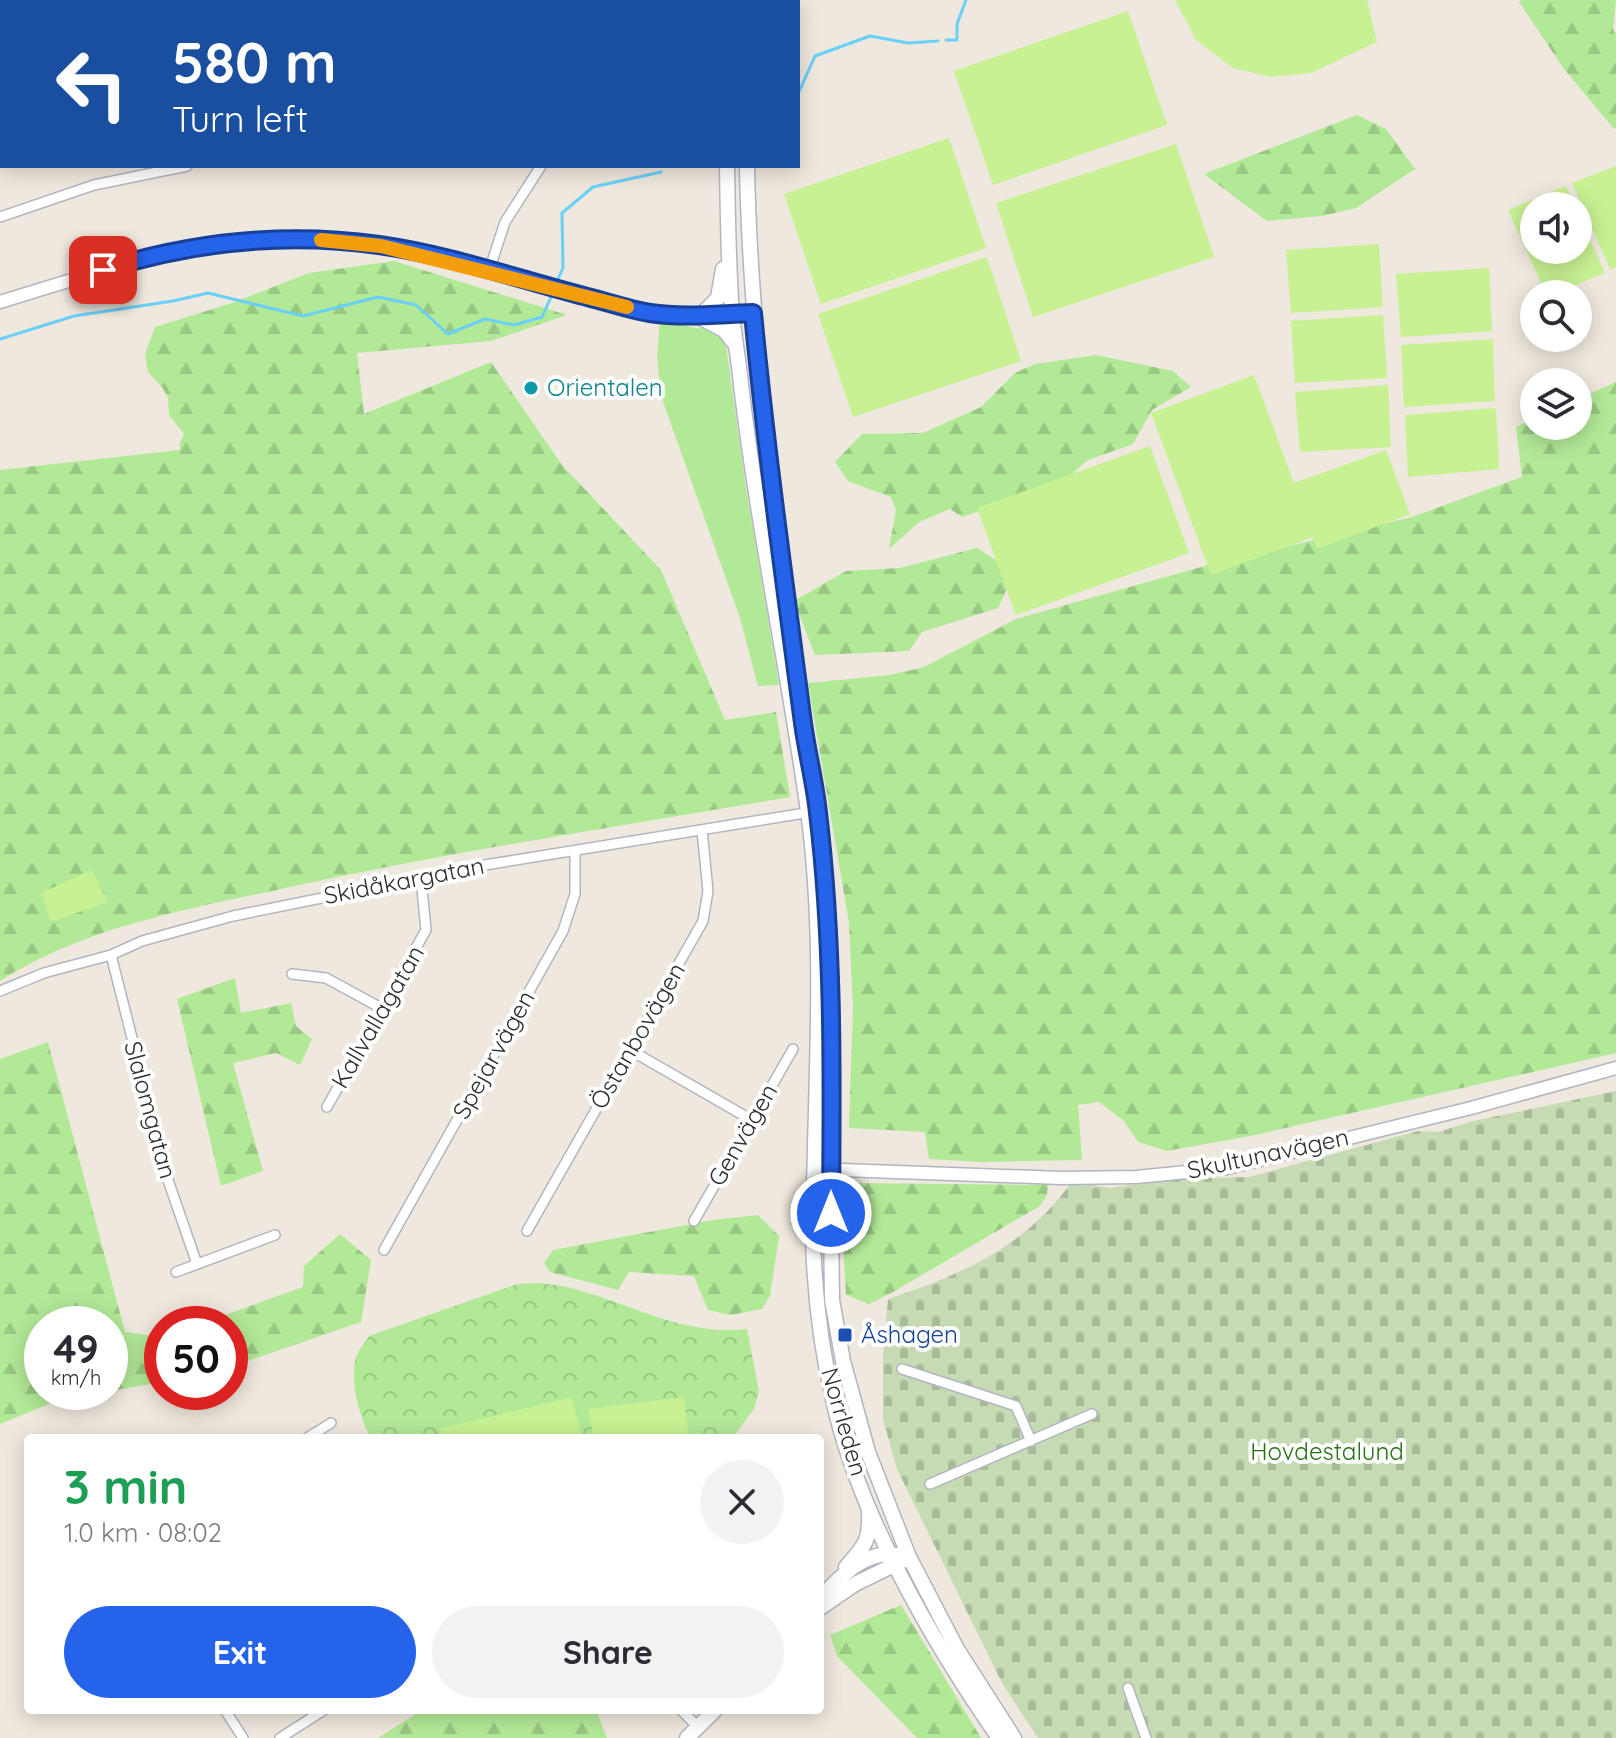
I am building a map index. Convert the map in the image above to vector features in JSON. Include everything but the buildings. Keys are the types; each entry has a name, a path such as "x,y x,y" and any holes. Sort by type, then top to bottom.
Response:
{"main road":[{"name":"Norrleden","path":"727,168 732,314 754,483 813,811 819,966 814,1266 826,1361 834,1405 868,1503 943,1649 999,1738"},
{"name":"Norrleden","path":"747,168 753,313 804,729 830,984 832,1300 843,1361 900,1563 1014,1738"},
{"path":"699,317 718,298 723,280 723,258 729,246"},
{"path":"699,317 753,313"},
{"path":"699,317 724,330 736,344"},
{"path":"824,1594 865,1544 870,1533 868,1503"},
{"path":"834,1583 870,1557 900,1563"},
{"path":"824,1605 855,1584 900,1563"},
{"path":"687,1738 711,1714"}],"street":[{"path":"0,217 94,185 177,168"},
{"path":"489,271 505,222 540,168"},
{"path":"0,302 128,262 186,249 250,240 334,240 381,246 489,271 648,313 699,317"},
{"name":"Skidåkargatan","path":"0,991 44,973 111,955 142,941 203,924 485,865 813,811"},
{"name":"Östanbovägen","path":"527,1231 703,921 708,891 702,830"},
{"name":"Spejarvägen","path":"384,1250 566,924 575,894 575,851"},
{"name":"Kallvallagatan","path":"327,1107 426,930 421,879"},
{"name":"Slalomgatan","path":"111,955 168,1180 197,1264"},
{"path":"292,974 326,978 383,1009"},
{"name":"Genvägen","path":"694,1221 793,1049"},
{"path":"630,1050 750,1119"},
{"name":"Skultunavägen","path":"815,1169 1084,1178 1136,1177 1227,1168 1471,1108 1616,1068"},
{"path":"176,1272 275,1235"},
{"path":"902,1369 1016,1406 1031,1441"},
{"path":"930,1484 1092,1414"},
{"path":"313,1434 331,1423"},
{"path":"1128,1688 1146,1738"},
{"path":"228,1714 243,1738"},
{"path":"280,1738 318,1714"},
{"path":"685,1714 698,1727"}],"green space":[{"path":"1175,0 1367,0 1377,42 1311,73 1271,77 1233,68 1196,40"},
{"path":"1616,0 1613,29 1616,35 1616,128 1564,69 1519,2"},
{"path":"1128,11 1167,125 993,185 954,71"},
{"path":"1357,115 1386,129 1415,169 1356,208 1322,216 1267,221 1204,174"},
{"path":"949,138 986,248 821,304 784,194"},
{"path":"1176,144 1214,257 1033,317 996,203"},
{"path":"1616,166 1616,267 1610,269 1592,228 1592,192 1576,192 1572,183"},
{"path":"1566,186 1569,192 1552,192"},
{"path":"1520,205 1520,237 1508,210"},
{"path":"1379,244 1383,307 1291,313 1286,250"},
{"path":"1592,244 1605,273 1588,280 1540,280 1532,264 1592,264"},
{"path":"987,257 1021,361 853,417 818,314"},
{"path":"394,261 567,315 491,341 357,353 364,414 491,362 562,465 661,570 725,720 776,712 790,797 471,851 208,905 101,934 32,962 0,981 0,470 180,450 184,434 169,415 168,398 162,387 148,372 145,354 155,327 232,303 309,273"},
{"path":"1489,268 1492,331 1401,337 1396,274"},
{"path":"1383,315 1387,378 1295,383 1291,321"},
{"path":"660,320 714,329 726,346 779,685 758,686 740,618 661,396 657,356"},
{"path":"1493,339 1495,401 1404,407 1401,345"},
{"path":"1096,355 1173,371 1191,387 1152,410 1133,444 1088,460 1059,485 962,517 950,509 919,522 889,549 896,510 891,497 848,481 835,462 862,434 923,433 981,407 1015,373 1035,364"},
{"path":"1254,375 1294,483 1386,450 1410,514 1317,549 1313,537 1211,575 1151,413"},
{"path":"1616,382 1616,1053 1255,1135 1167,1151 1138,1142 1124,1121 1099,1102 1078,1105 1082,1160 981,1162 929,1159 925,1132 849,1128 853,1007 849,923 808,683 890,675 924,667 1016,619 1208,565 1412,517 1522,477 1516,427 1520,425 1520,440 1592,440 1592,393"},
{"path":"1388,385 1391,447 1300,452 1295,392"},
{"path":"1496,408 1499,469 1408,477 1405,415"},
{"path":"1150,446 1189,553 1016,615 977,508"},
{"path":"977,548 1015,572 998,608 922,632 909,651 815,655 794,601 846,571 900,568"},
{"path":"92,870 108,902 51,922 41,893"},
{"path":"235,978 241,1013 291,1003 296,1026 312,1039 300,1065 276,1053 233,1063 263,1171 221,1186 177,999"},
{"path":"48,1042 118,1306 24,1306 24,1410 34,1410 0,1424 0,1059"},
{"name":"Hovdestalund","path":"1616,1091 1616,1738 1038,1738 1002,1683 897,1469 883,1419 883,1354 888,1299 941,1280 1014,1240 1055,1204 1072,1181 1109,1188 1176,1179 1249,1177 1418,1131 1439,1132 1469,1122"},
{"path":"852,1183 1048,1185 1047,1195 1040,1206 869,1304 846,1295 841,1204"},
{"path":"758,1215 779,1236 770,1296 762,1309 731,1315 708,1310 694,1276 629,1272 618,1290 550,1272 544,1263 553,1250 713,1220"},
{"path":"340,1234 371,1260 361,1322 248,1361 248,1307 303,1287 304,1266"},
{"path":"541,1283 573,1289 682,1324 724,1330 747,1329 759,1391 754,1409 735,1434 369,1434 360,1410 354,1377 357,1355 369,1336 517,1284"},
{"path":"128,1332 144,1335 144,1385 128,1388"},
{"path":"572,1397 581,1434 440,1434 439,1429"},
{"path":"684,1397 689,1434 592,1434 589,1409"},
{"path":"901,1605 981,1738 917,1738 837,1656 830,1635"},
{"path":"416,1714 598,1714 607,1738 378,1738"}],"waterway":[{"path":"946,40 957,40 957,24 966,0"},
{"path":"800,90 815,56 870,36 908,43 938,41"},
{"path":"558,279 563,268 562,213 593,187 661,172"},
{"path":"0,339 74,316 208,293 303,316 378,297 416,305 448,334 485,319 514,325 542,317 551,297"}],"slow traffic":[{"path":"321,240 381,246 443,259 627,307"}],"place":[{"name":"Orientalen","path":"531,388"},
{"name":"Åshagen","path":"845,1335"}],"route":[{"path":"103,270 186,249 250,240 334,240 443,259 648,313 699,317 753,313 763,417 804,729 818,810 824,876 830,1008 831,1213"}]}
